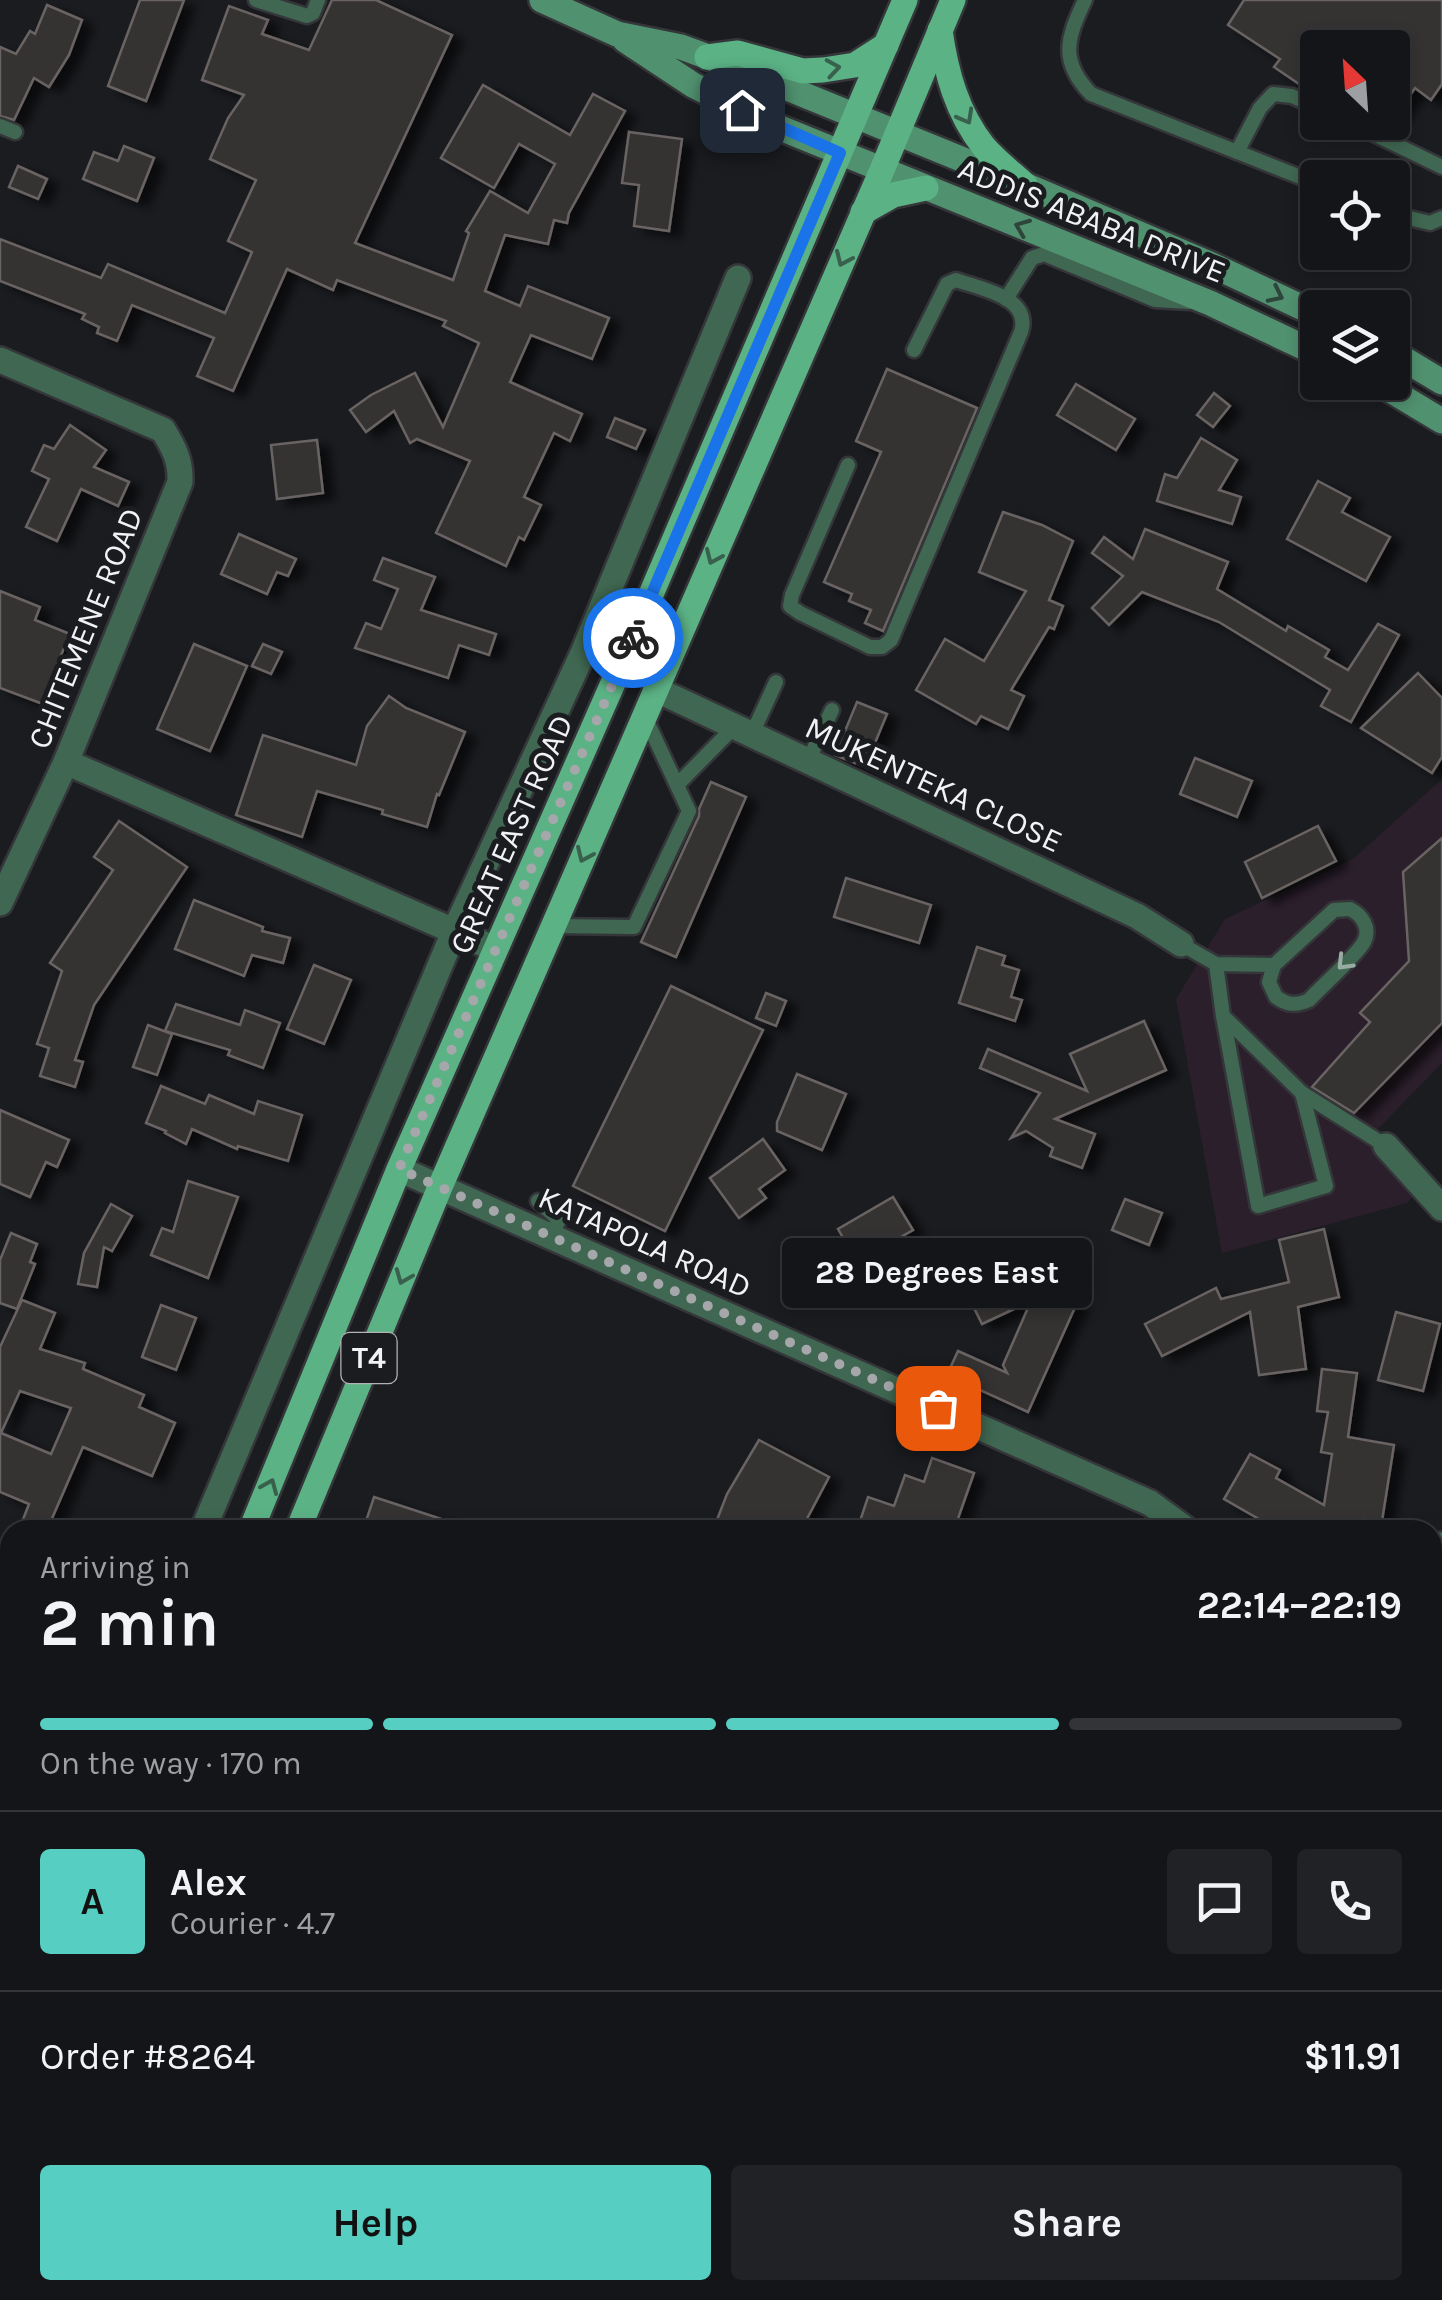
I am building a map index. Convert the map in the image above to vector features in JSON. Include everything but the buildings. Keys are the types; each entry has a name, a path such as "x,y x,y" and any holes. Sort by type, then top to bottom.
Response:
{"main road":[{"path":"542,0 617,34"},
{"name":"GREAT EAST ROAD","path":"255,1520 399,1169 617,674 905,0"},
{"name":"T4","path":"302,1520 440,1187 953,0"},
{"path":"940,30 944,62 966,120 986,149 1026,184"},
{"name":"ADDIS ABABA DRIVE","path":"617,34 707,57 897,132 1212,264 1300,307"},
{"name":"ADDIS ABABA DRIVE","path":"617,34 715,98 768,123 1210,302 1300,345"},
{"path":"707,57 738,53 803,72 855,65 886,45"},
{"path":"863,212 894,195 926,188"},
{"path":"1410,363 1442,382"},
{"path":"1406,400 1442,421"}],"street":[{"path":"207,1520 454,932 583,653 738,278"},
{"name":"CHITEMENE ROAD","path":"0,360 162,430 180,466 180,482 66,762 0,903"},
{"name":"MUKENTEKA CLOSE","path":"656,689 1137,916 1181,944"},
{"path":"66,762 495,949"},
{"path":"1386,1146 1442,1208"},
{"name":"KATAPOLA ROAD","path":"399,1169 1150,1502 1174,1520"}],"lane":[{"path":"256,0 307,16 313,14 318,0"},
{"path":"1085,0 1071,30 1070,62 1076,78 1091,94 1300,177"},
{"path":"1237,152 1260,108 1273,94 1300,100"},
{"path":"0,126 15,132"},
{"path":"1386,140 1442,167"},
{"path":"1410,218 1430,222 1442,218"},
{"path":"1006,299 1032,258 1044,254 1155,300 1210,302"},
{"path":"848,465 790,606 870,648 882,647 892,640 1021,332 1021,310 1006,299 956,280 946,284 914,350"},
{"path":"677,785 744,730 776,682"},
{"path":"808,760 832,710"},
{"path":"553,926 634,927 689,811 645,717"},
{"path":"1181,944 1216,964 1274,966 1334,910 1350,909 1363,919 1363,943 1309,1000 1292,1005 1276,997 1269,982 1274,966"},
{"path":"1216,964 1258,1206 1326,1186 1302,1092"},
{"path":"1222,1016 1302,1092 1386,1146"},
{"path":"538,1201 558,1220 551,1236"}],"shaded area":[{"path":"1442,779 1442,1063 1370,1137 1417,1192 1407,1203 1222,1253 1176,999 1225,919 1353,859"}],"way so far":[{"path":"633,638 399,1169 938,1408"}],"place":[{"name":"28 Degrees East","path":"938,1408"}],"route":[{"path":"633,638 840,153 742,110"}]}
